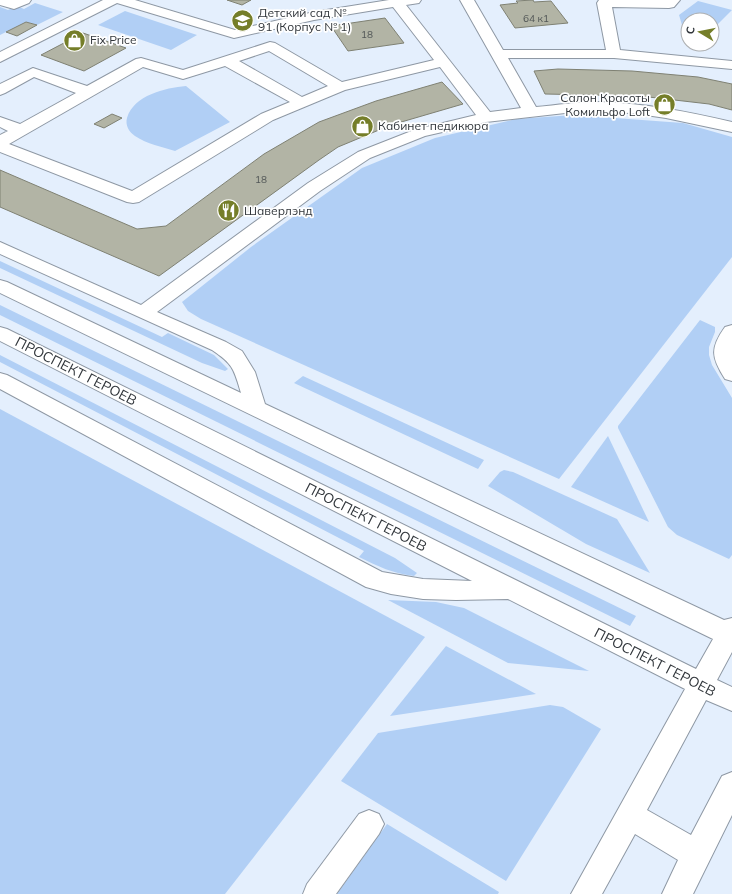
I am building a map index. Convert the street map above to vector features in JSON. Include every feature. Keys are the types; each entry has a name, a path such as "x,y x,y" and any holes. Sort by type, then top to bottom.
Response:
{"street":[{"path":"0,0 14,5 24,0"},
{"path":"4,53 113,0"},
{"path":"121,0 234,34 314,16 414,0"},
{"path":"467,0 502,58 531,112"},
{"path":"614,54 604,3 669,4 674,0"},
{"path":"397,3 486,117"},
{"path":"0,142 141,62 182,76 270,46 340,87"},
{"path":"502,58 614,54 732,65"},
{"path":"502,58 530,62"},
{"path":"226,60 302,103"},
{"path":"427,74 446,66"},
{"path":"0,146 133,198 267,117 340,87 446,66"},
{"path":"0,90 33,72 88,92"},
{"path":"143,313 314,187 364,154 420,133 486,117 599,107 660,112 708,120 732,127"},
{"path":"0,122 21,130"},
{"path":"0,247 143,313 219,346 235,356 246,372 256,408"},
{"path":"0,286 731,633 700,685 586,894"},
{"path":"732,331 725,340 722,352 726,364 732,374"},
{"name":"ПРОСПЕКТ ГЕРОЕВ","path":"0,333 732,700"},
{"path":"0,380 375,580 395,586 421,589 511,590"},
{"path":"677,894 732,785"},
{"path":"629,815 697,855"},
{"path":"318,894 368,824"}],"shaded area":[{"path":"698,1 732,10 720,22 720,12 683,12"},
{"path":"35,3 63,12 37,25 26,22 0,35 0,7 8,10 17,6 24,9"},
{"path":"125,11 197,35 171,50 98,25"},
{"path":"186,86 230,122 175,151 144,141 131,132 127,126 127,118 131,110 143,98 160,91"},
{"path":"574,115 683,123 732,137 732,257 559,479 201,319 188,311 182,302 251,247 362,168 435,138 516,119"},
{"path":"0,261 162,337 168,333 214,355 228,369 225,371 202,363 0,268"},
{"path":"0,305 636,616 630,626 0,315"},
{"path":"700,320 715,327 715,332 709,347 709,355 712,365 732,398 732,555 729,559 677,535 668,527 618,428 618,426"},
{"path":"0,355 395,558 417,573 414,576 399,573 379,567 359,557 364,551 0,362"},
{"path":"303,376 484,460 478,469 294,383"},
{"path":"0,409 425,637 225,894 0,894"},
{"path":"608,436 649,522 571,487"},
{"path":"504,470 513,472 617,519 650,573 586,544 488,486 500,472"},
{"path":"388,600 436,602 464,608 589,671 508,663"},
{"path":"446,646 536,694 390,716"},
{"path":"550,705 563,707 601,729 506,881 341,781 378,733"},
{"path":"387,824 499,892 498,894 337,894"}],"building":[{"path":"227,0 251,0 242,5"},
{"path":"533,0 534,2 551,1 568,23 515,28 500,5 518,3 516,1"},
{"path":"385,18 404,43 348,51 331,26"},
{"path":"26,22 37,25 17,36 6,32"},
{"path":"83,33 126,48 84,71 41,55"},
{"path":"558,69 632,71 698,77 732,84 732,110 709,104 640,96 545,94 534,71"},
{"path":"442,82 463,104 391,125 338,147 159,276 0,207 0,170 137,229 166,226 264,154 319,122 376,101"},
{"path":"112,114 122,118 104,128 94,124"}],"place":[{"name":"Детский сад № 91 (Корпус № 1)","path":"242,20"},
{"name":"Fix Price","path":"75,40"},
{"name":"Салон Красоты Комильфо Loft","path":"665,105"},
{"name":"Кабинет педикюра","path":"363,126"},
{"name":"Шаверлэнд","path":"228,211"}]}
